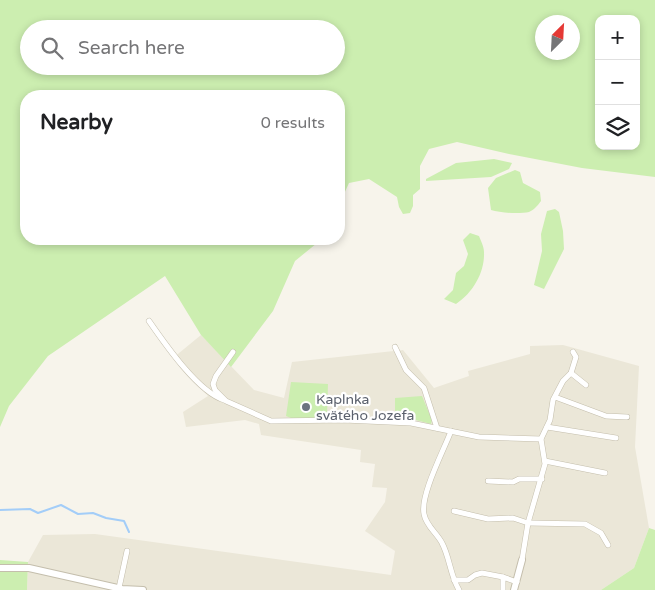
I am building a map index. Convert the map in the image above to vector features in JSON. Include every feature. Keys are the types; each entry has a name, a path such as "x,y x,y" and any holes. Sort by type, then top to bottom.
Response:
{"street":[{"path":"149,321 178,361 200,384 218,398 271,421 344,420 411,423 479,437 541,439"},
{"path":"395,347 406,370 424,388 437,428"},
{"path":"226,401 215,390 213,384 216,376 233,352"},
{"path":"514,590 522,560 528,523 542,478 545,460 541,439 547,427 555,397 570,373 576,357 573,352"},
{"path":"570,373 586,385"},
{"path":"555,397 606,416 627,416"},
{"path":"547,427 616,438"},
{"path":"451,431 436,464 423,502 424,516 442,543 459,590"},
{"path":"545,460 605,472"},
{"path":"488,482 513,482 519,479 542,478"},
{"path":"454,511 488,519 513,518 528,523 585,524 601,533 608,545"},
{"path":"119,588 127,551"},
{"path":"0,568 30,568 119,588 142,590"},
{"path":"454,580 468,580 482,573 517,582"},
{"path":"503,577 503,590"}],"shaded area":[{"path":"201,335 254,390 284,398 292,362 403,350 434,388 469,376 468,371 530,354 530,346 563,345 639,366 635,447 649,528 634,568 601,590 27,590 28,562 43,535 95,534 391,575 395,551 365,531 385,502 387,488 372,487 375,464 360,462 361,450 261,435 259,424 245,420 186,427 183,412 208,396 173,358"}],"green space":[{"path":"0,0 655,0 655,177 582,168 457,142 429,149 420,166 420,189 413,195 413,206 410,213 403,214 397,197 369,179 349,183 345,192 345,90 20,90 20,245 315,245 295,261 273,311 231,367 201,335 165,276 48,356 9,406 0,427"},
{"path":"494,159 512,163 509,169 491,177 426,181 426,179 456,163"},
{"path":"515,170 520,172 523,183 540,192 541,201 529,212 510,213 491,210 488,188 496,178"},
{"path":"555,209 559,212 564,249 544,289 534,285 542,251 541,234 547,211"},
{"path":"470,233 479,236 484,252 484,260 473,288 456,304 444,299 453,290 456,273 464,266 468,254 463,240"},
{"path":"291,382 328,384 327,414 325,418 291,418 286,416"},
{"path":"422,396 432,420 431,424 416,420 395,419 395,398"},
{"path":"649,528 655,530 655,590 601,590 634,568"},
{"path":"0,560 28,562 27,590 0,590"}],"waterway":[{"path":"0,510 30,509 38,513 61,505 78,514 93,513 106,518 124,521 129,532"}],"place":[{"name":"Kaplnka svätého Jozefa","path":"306,407"}]}
